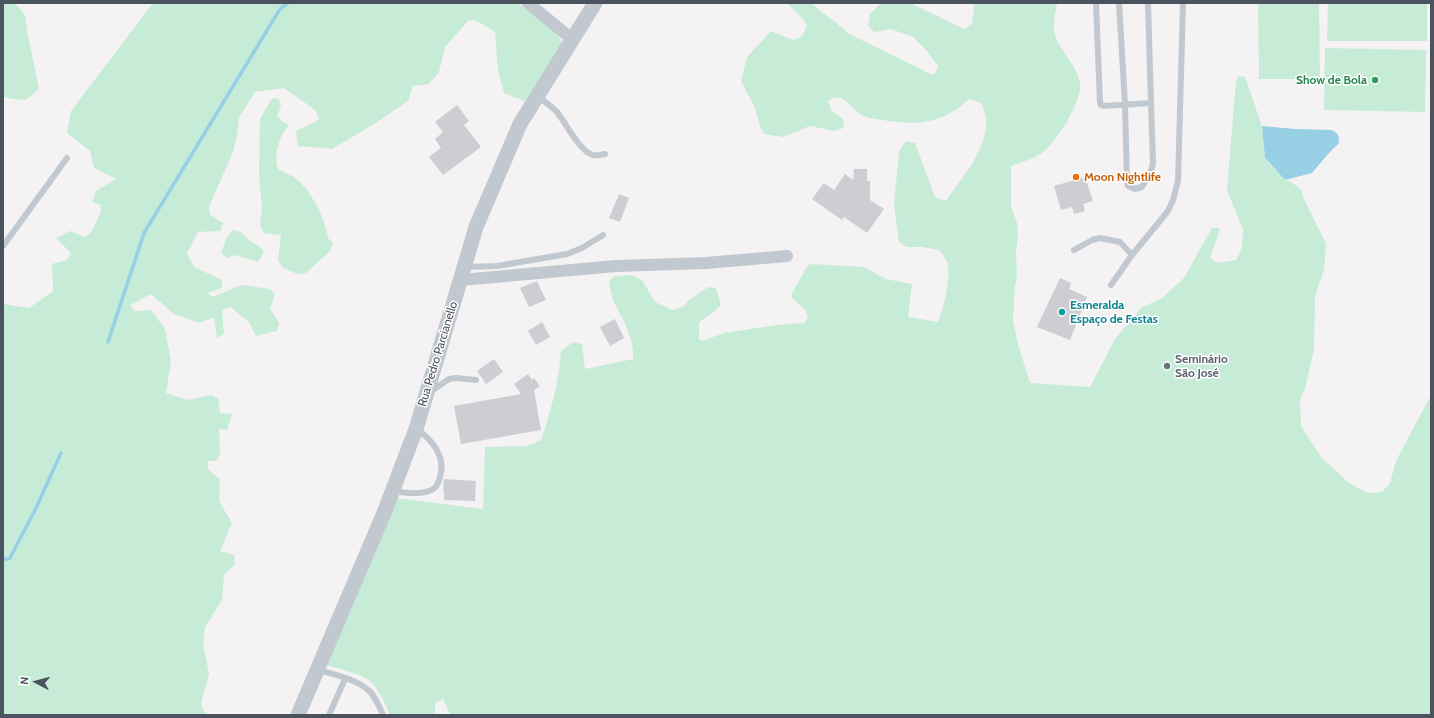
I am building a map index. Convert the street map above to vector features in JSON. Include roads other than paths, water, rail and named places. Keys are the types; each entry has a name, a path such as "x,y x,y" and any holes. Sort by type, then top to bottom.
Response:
{"street":[{"path":"528,3 572,39"},
{"name":"Rua Pedro Parcianello","path":"298,715 392,491 416,429 476,227 520,124 595,3"},
{"path":"462,273 706,263 787,256"}],"lane":[{"path":"1096,3 1101,105 1151,103"},
{"path":"1119,3 1125,104 1127,182 1128,186 1135,189 1142,187 1151,172 1153,163 1148,3"},
{"path":"1110,285 1168,211 1173,200 1178,181 1183,3"},
{"path":"537,96 555,110 566,124 575,140 590,154 598,156 605,154"},
{"path":"3,246 67,158"},
{"path":"462,273 567,254 582,248 603,235"},
{"path":"1074,250 1092,240 1100,238 1120,242 1132,255"},
{"path":"426,395 449,379 456,378 476,380"},
{"path":"392,491 404,494 419,493 430,491 438,485 442,470 441,458 435,446 424,434 416,429"},
{"path":"317,669 356,682 367,689 378,703 383,715"},
{"path":"330,715 345,679"}],"water":[{"path":"1262,126 1332,130 1338,135 1339,143 1312,173 1285,180 1265,158"}],"waterway":[{"path":"108,342 144,233 280,9 288,3"},
{"path":"3,560 10,558 36,508 61,453"}],"place":[{"name":"Show de Bola","path":"1375,80"},
{"name":"Moon Nightlife","path":"1076,177"},
{"name":"Esmeralda Espaço de Festas","path":"1062,312"},
{"name":"Seminário São José","path":"1167,366"}]}
